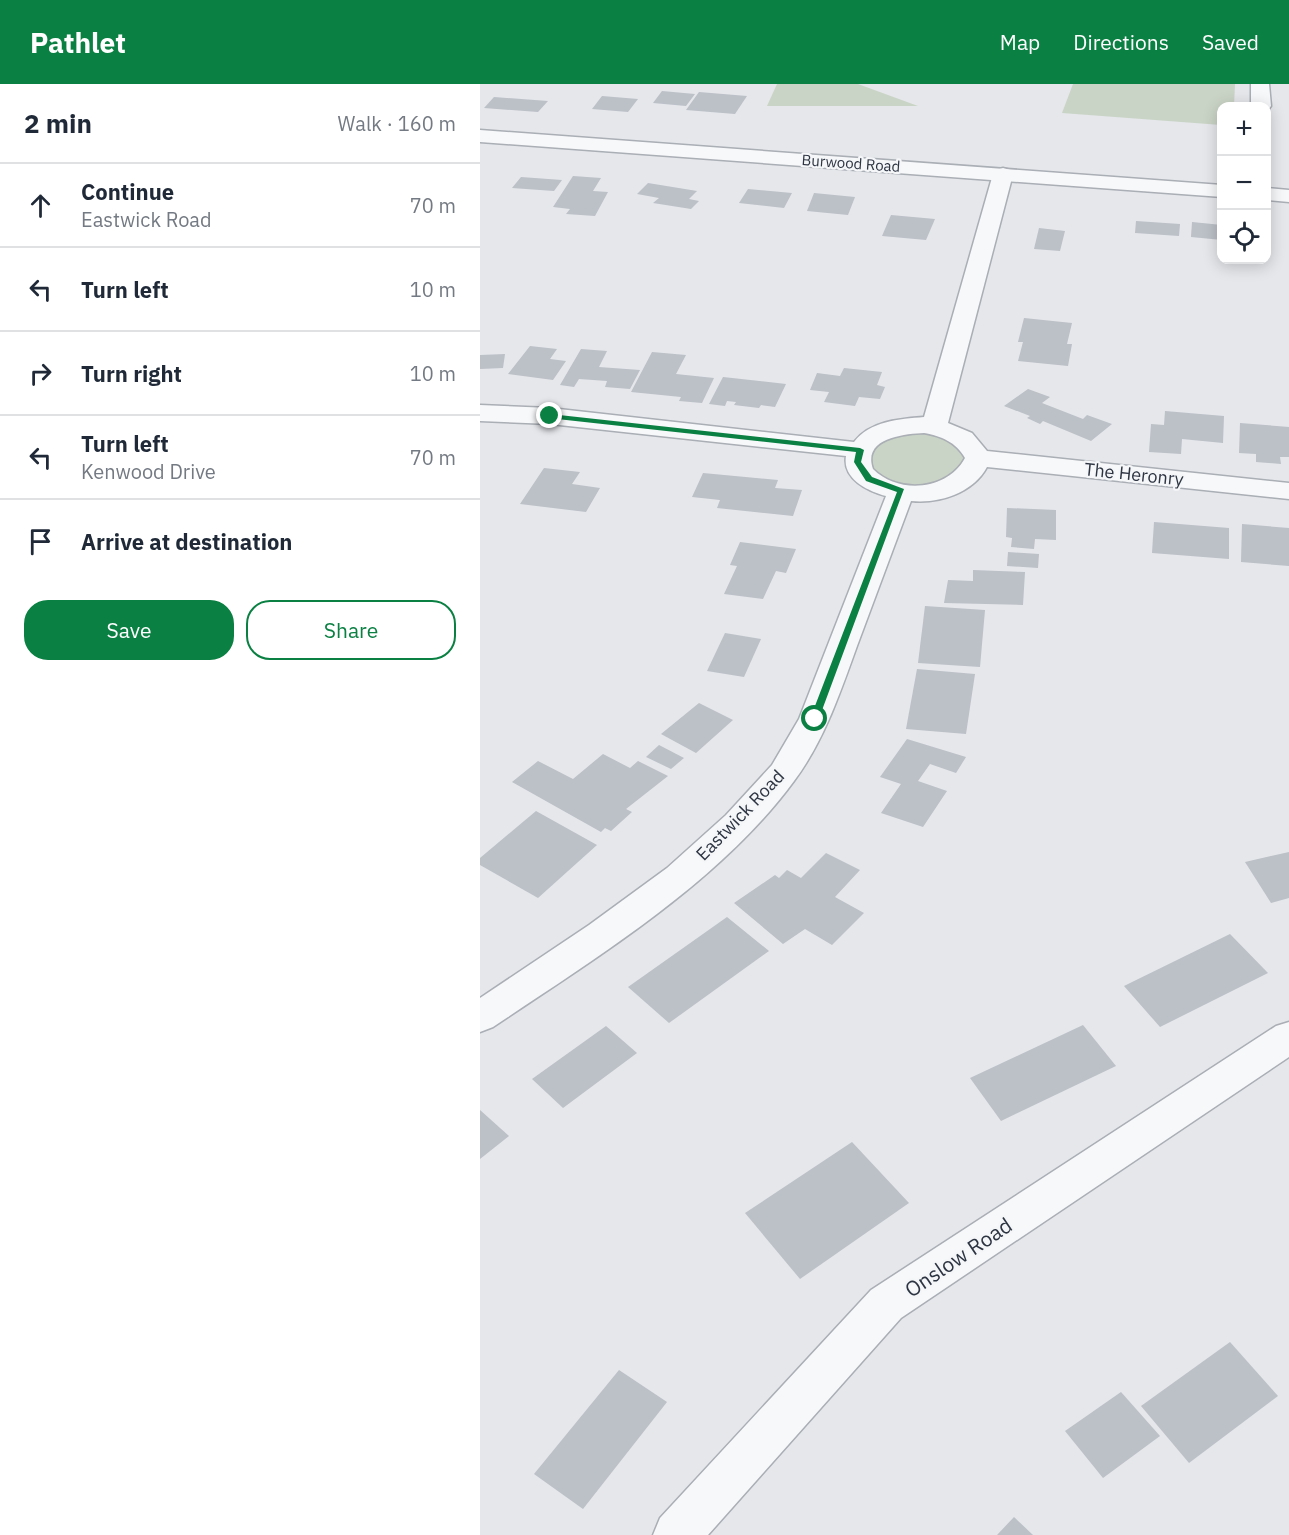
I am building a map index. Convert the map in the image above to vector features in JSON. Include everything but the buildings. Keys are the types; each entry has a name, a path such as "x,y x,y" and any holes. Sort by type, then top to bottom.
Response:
{"street":[{"path":"1260,84 1262,102"},
{"name":"Burwood Road","path":"480,136 1217,191"},
{"path":"934,427 1003,174"},
{"path":"1271,194 1289,196"},
{"path":"480,413 550,416 860,450"},
{"path":"906,426 934,427 963,437 971,444 978,458 973,473 950,488 927,493 901,491 869,479 857,462 860,450 870,437 884,430 906,426"},
{"name":"The Heronry","path":"978,458 1289,491"},
{"name":"Eastwick Road","path":"480,1017 602,935 679,877 738,823 783,773 815,719 901,491"},
{"name":"Onslow Road","path":"677,1535 886,1304 1289,1037"}],"green space":[{"path":"777,84 858,84 918,106 767,106"},
{"path":"1073,84 1235,84 1234,102 1217,102 1217,125 1062,113"},
{"path":"901,431 932,433 951,439 964,452 967,463 951,481 930,488 896,483 875,473 867,466 874,448 888,437"}],"route":[{"path":"550,416 860,450 857,462 869,479 892,490 901,491 815,719"}]}
